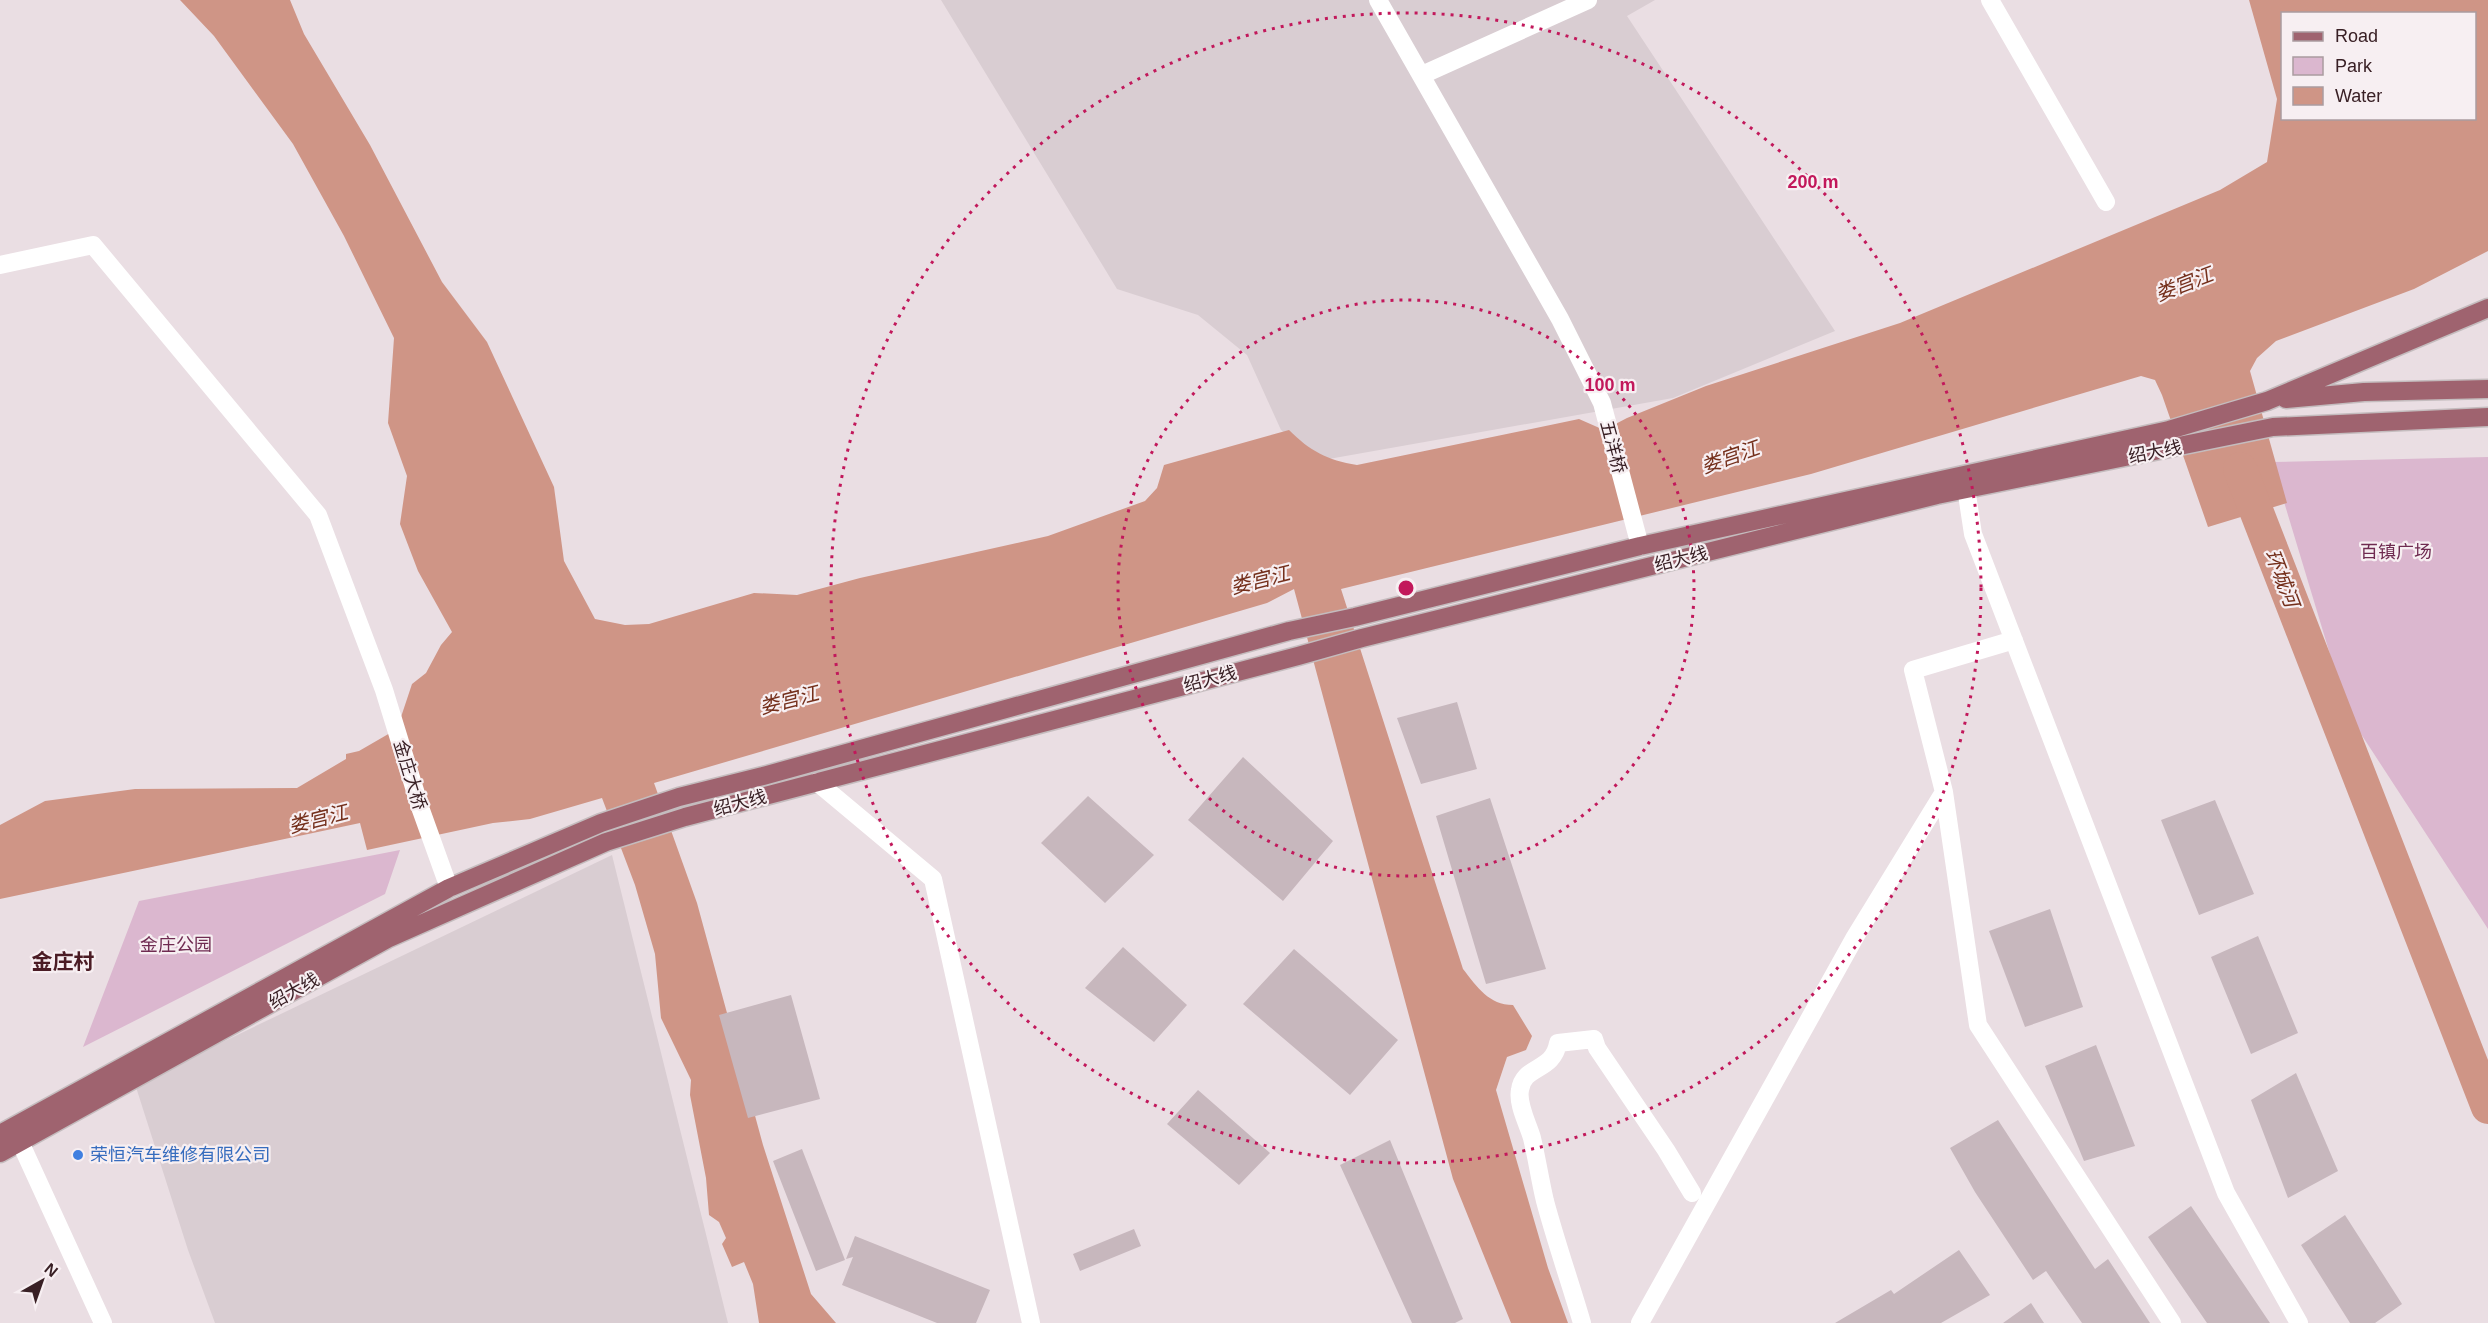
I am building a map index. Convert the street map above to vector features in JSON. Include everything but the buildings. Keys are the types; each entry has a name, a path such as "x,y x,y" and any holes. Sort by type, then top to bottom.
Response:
{"main road":[{"path":"2267,401 2488,308"},
{"path":"2267,401 2364,392 2488,389"},
{"name":"绍大线","path":"0,1134 449,888 601,823 679,796 763,776 1289,631 1355,617 1640,546 2169,430 2267,401"},
{"name":"绍大线","path":"0,1154 387,939 606,842 685,817 1362,638 1966,488 2174,449 2273,427 2488,417"}],"street":[{"name":"五洋桥","path":"1378,0 1560,319 1602,403 1640,546"},
{"path":"1422,75 1588,0"},
{"path":"1990,0 2106,202"},
{"name":"金庄大桥","path":"0,265 93,245 318,514 384,690 430,836 449,888"},
{"path":"1966,488 1973,534 2226,1193 2299,1323"},
{"path":"2014,639 1913,670 1944,792 1977,1025 2172,1323"},
{"path":"817,782 933,879 1031,1323"},
{"path":"1640,1323 1855,938 1944,792"},
{"path":"1582,1323 1545,1200 1532,1137 1519,1091 1523,1080 1536,1068 1552,1060 1558,1043 1594,1040 1692,1193"},
{"path":"21,1144 103,1323"}],"shaded area":[{"path":"941,0 1655,0 1627,16 1835,331 1673,398 1323,460 1281,430 1247,355 1198,315 1117,289"},
{"path":"612,855 728,1323 215,1323 188,1250 135,1084"}],"green space":[{"name":"百镇广场","path":"2488,457 2488,929 2348,714 2272,462"},
{"name":"金庄公园","path":"400,850 385,894 83,1047 139,901"}],"water":[{"name":"娄宫江","path":"180,0 290,0 304,34 370,145 442,282 487,342 554,487 564,561 595,619 625,625 649,624 754,593 797,595 860,578 1048,536 1145,501 1157,488 1164,465 1289,430 1304,444 1320,454 1357,465 1579,419 1604,430 1627,418 1706,386 1900,323 2220,190 2267,162 2277,99 2249,0 2488,0 2488,251 2414,289 2276,341 2257,358 2250,371 2287,503 2208,527 2162,395 2155,380 2141,376 1811,474 1341,589 1463,969 1484,994 1497,1002 1513,1005 1532,1036 1526,1050 1507,1057 1496,1090 1548,1268 1568,1323 1511,1323 1453,1179 1294,589 1267,603 654,783 697,903 763,1145 811,1294 836,1323 759,1323 753,1284 744,1262 732,1267 722,1244 726,1238 719,1222 709,1215 706,1178 690,1095 691,1080 661,1018 655,954 635,885 602,798 530,819 493,823 367,850 360,823 0,899 0,825 45,801 135,789 297,788 346,759 346,754 359,751 397,729 412,684 426,673 441,645 452,632 418,571 400,524 407,476 388,423 394,338 344,236 293,144 214,36"}],"waterway":[{"name":"环城河","path":"2240,469 2488,1107"}],"place":[{"name":"荣恒汽车维修有限公司","path":"78,1155"}],"district":[{"name":"金庄村","path":"63,961"}]}
